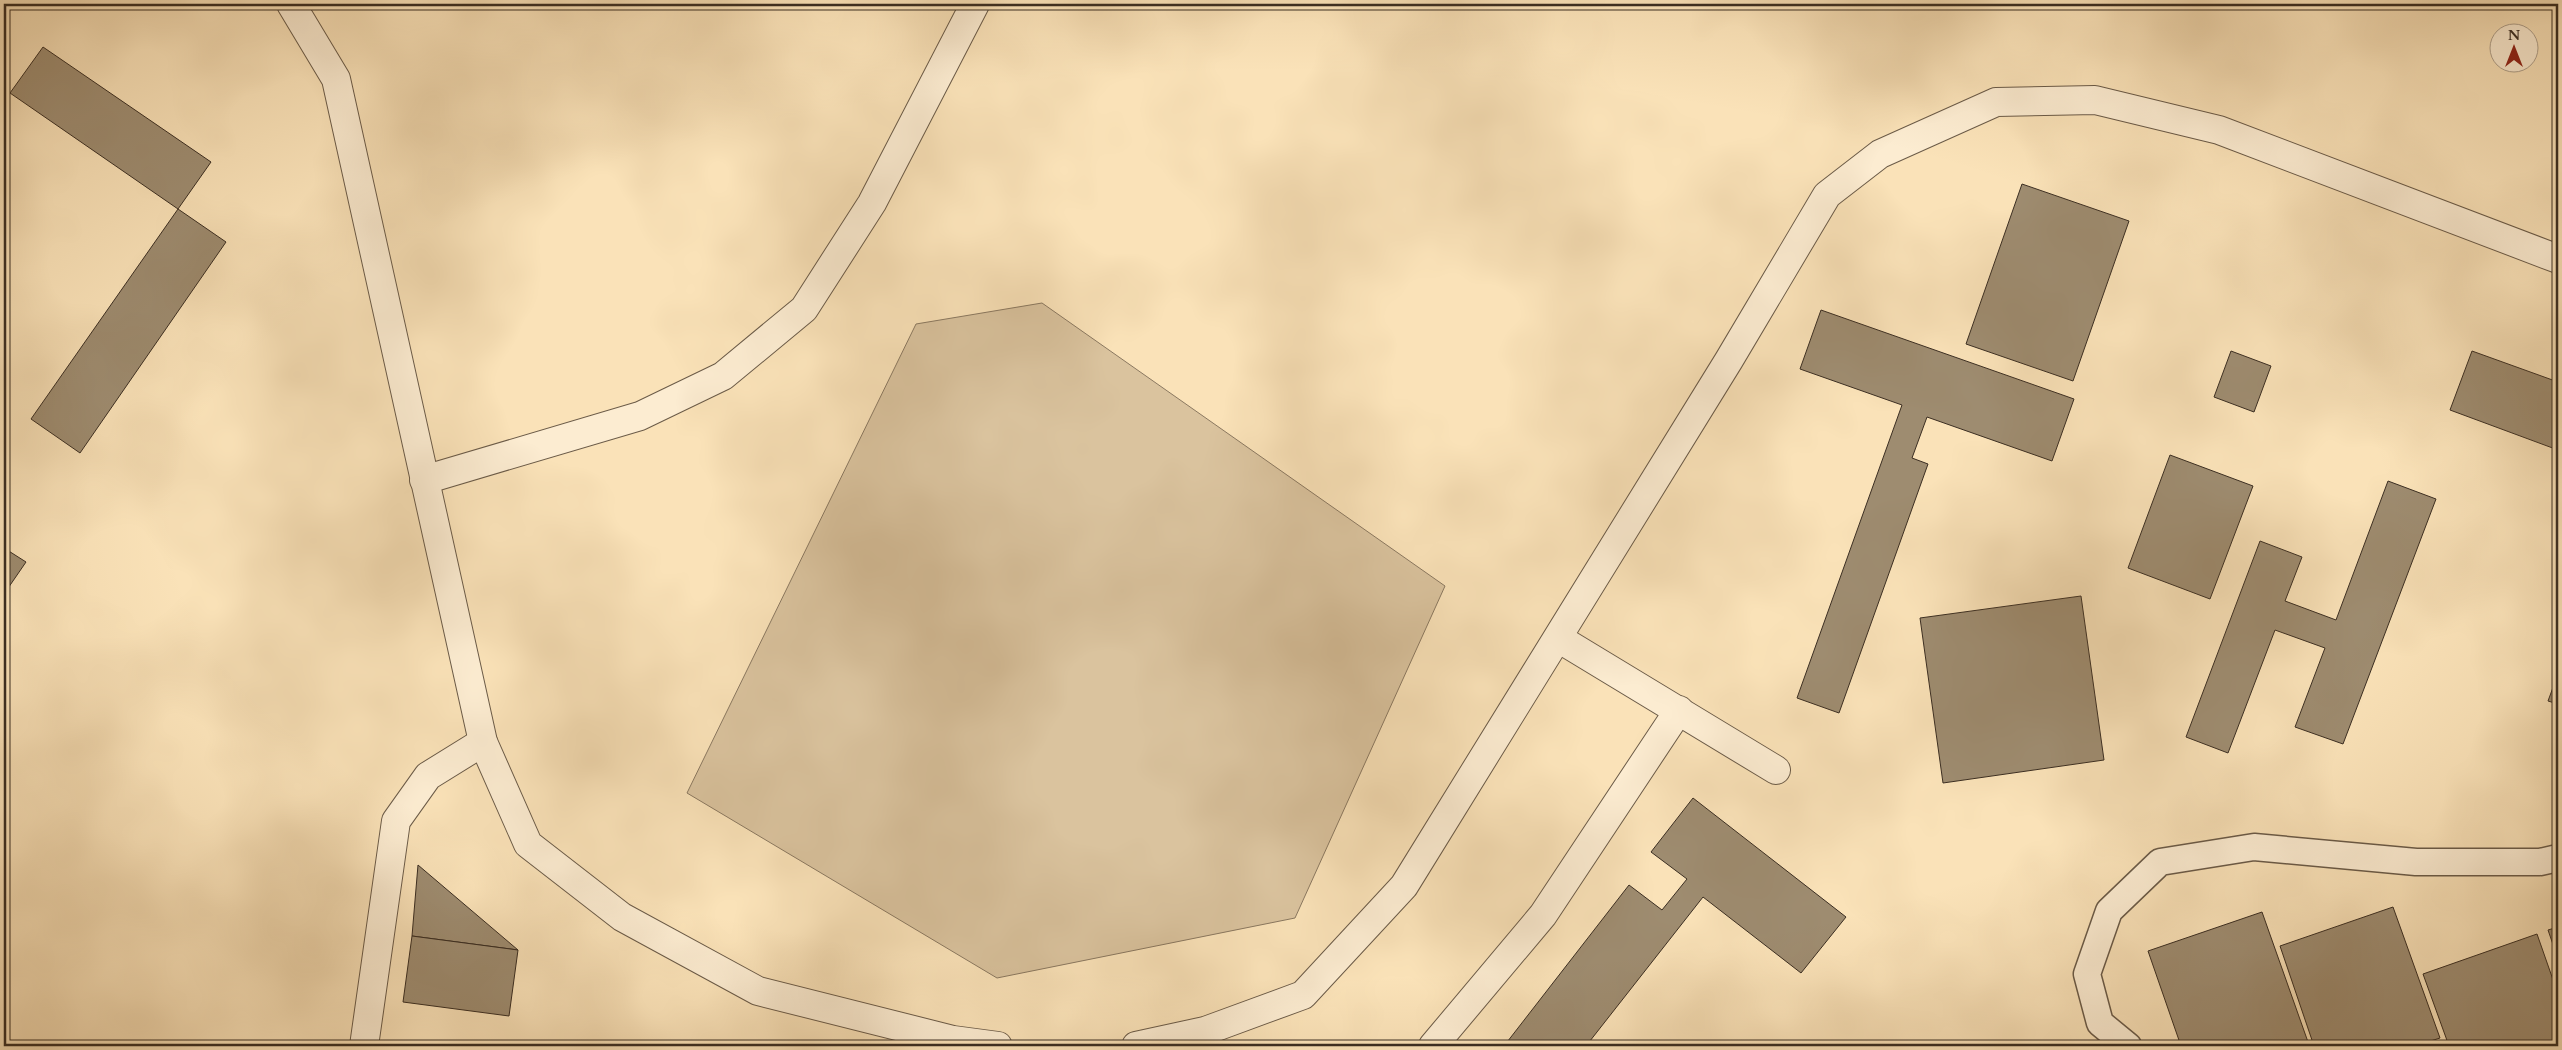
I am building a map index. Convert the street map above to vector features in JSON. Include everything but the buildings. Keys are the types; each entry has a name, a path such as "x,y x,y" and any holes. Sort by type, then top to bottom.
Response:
{"street":[{"path":"291,4 336,79 483,742 528,844 622,917 758,991 953,1040 998,1046"},
{"path":"424,480 640,416 723,376 804,309 872,203 975,4"},
{"path":"1136,1046 1205,1031 1303,994 1404,886 1729,360 1827,195 1880,154 1996,102 2094,100 2219,130 2558,260"},
{"path":"1558,638 1776,770"},
{"path":"1433,1046 1543,915 1679,710"},
{"path":"364,1046 396,821 428,776 483,742"}],"lane":[{"path":"2128,1046 2100,1023 2087,974 2109,911 2160,862 2254,847 2416,862 2540,862 2558,858"}],"shaded area":[{"path":"1042,303 1445,586 1295,918 997,978 687,793 916,324"}]}
